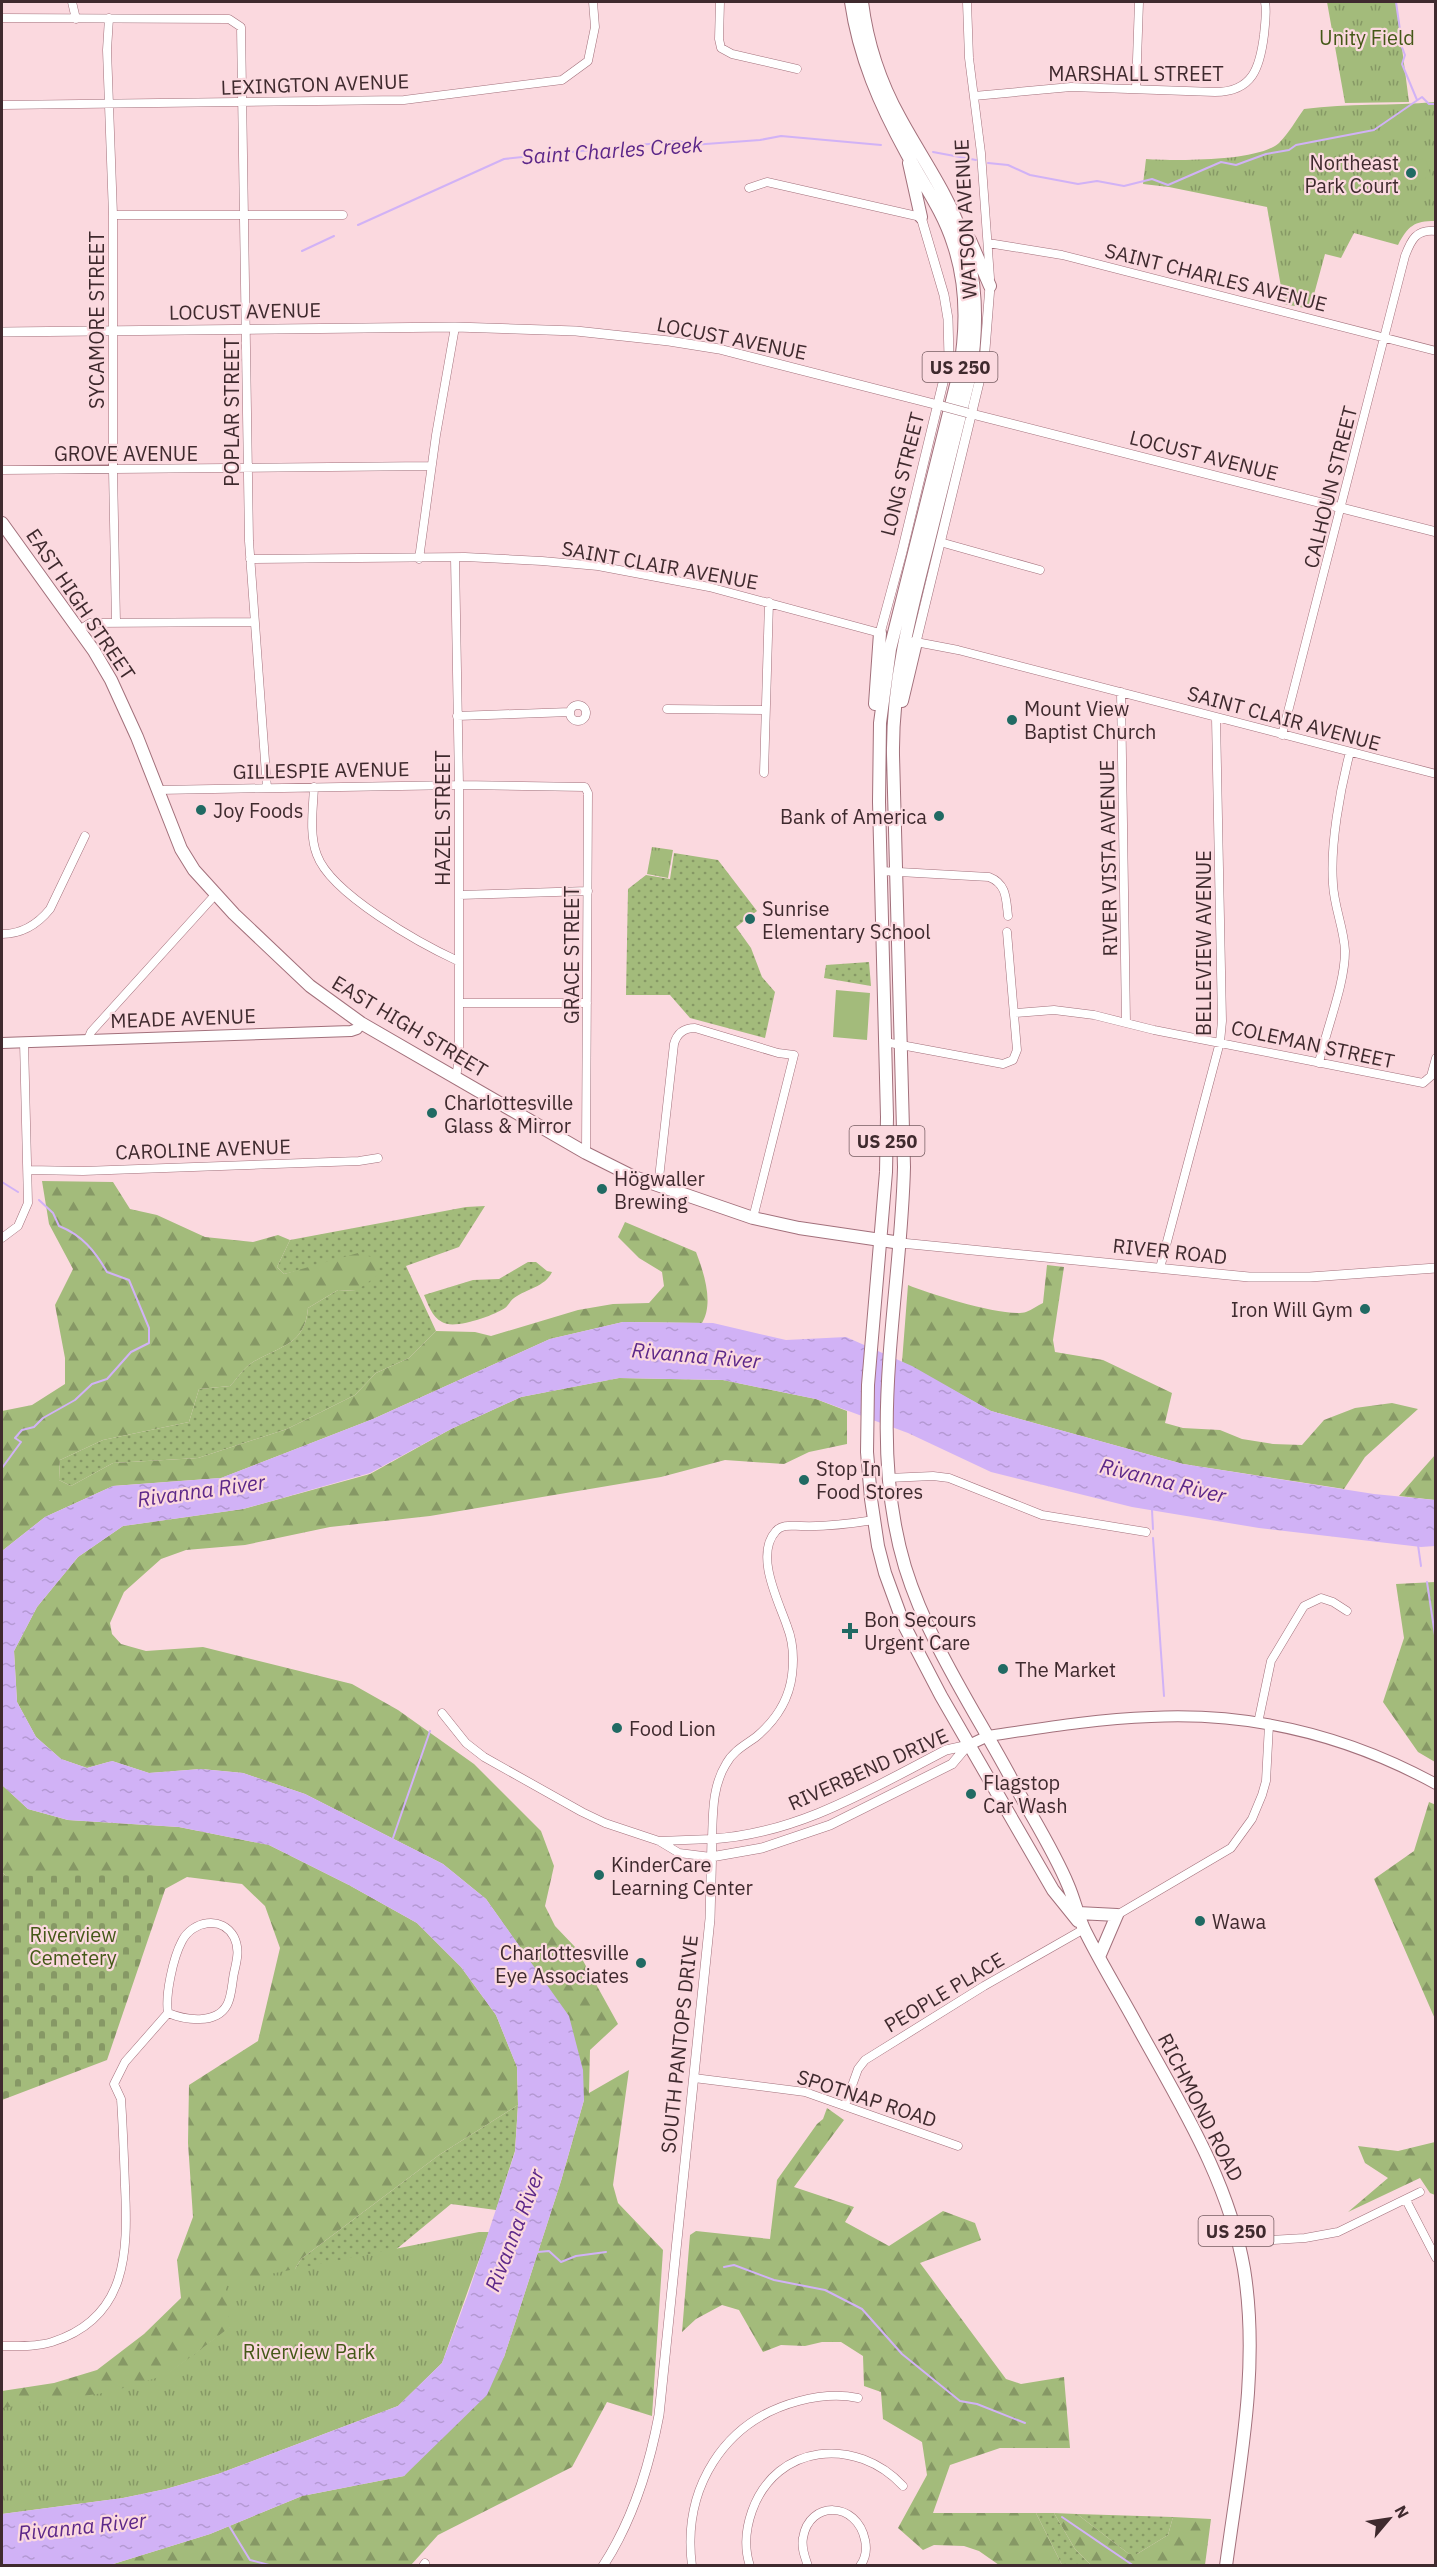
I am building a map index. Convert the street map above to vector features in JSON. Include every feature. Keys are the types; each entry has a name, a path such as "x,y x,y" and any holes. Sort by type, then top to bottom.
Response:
{"main road":[{"name":"US 250","path":"851,2 858,42 868,74 886,115 936,202 953,242 963,285 965,329 959,373 890,649 878,747 886,1172 867,1432 868,1479 874,1520"},
{"name":"US 250","path":"862,2 873,55 888,94 952,211 962,234 973,277 976,323 970,375 901,658 894,711 893,755 904,1167 887,1438 888,1478 895,1527 914,1594 935,1640 988,1736"},
{"path":"908,156 921,217"},
{"path":"952,211 977,254 990,286"},
{"name":"EAST HIGH STREET","path":"2,523 105,670 123,704 189,863 215,895 310,986 361,1023 586,1153 658,1187 753,1218 901,1243"},
{"path":"878,747 874,700 880,633"},
{"path":"893,755 899,736 901,707 916,642"},
{"name":"MEADE AVENUE","path":"2,1043 351,1031 357,1029 361,1023"},
{"name":"RICHMOND ROAD","path":"874,1520 885,1573 904,1625 969,1745 1053,1890 1084,1929 1100,1957 1207,2154 1222,2188 1239,2242 1247,2289 1251,2349 1226,2565"},
{"path":"969,1745 988,1736 1153,1717 1215,1719 1263,1724 1345,1742 1436,1784"},
{"name":"RICHMOND ROAD","path":"988,1736 1067,1882 1084,1929"},
{"path":"1078,1913 1117,1915 1100,1957"}],"street":[{"path":"72,2 76,19"},
{"name":"LEXINGTON AVENUE","path":"2,105 243,104 404,100 562,80 588,61 595,27 593,2"},
{"path":"720,2 719,39 721,48 732,54 797,69"},
{"name":"WATSON AVENUE","path":"916,642 985,353 990,286 988,243 969,58 967,2"},
{"path":"1136,89 1139,2"},
{"name":"MARSHALL STREET","path":"974,96 1071,87 1224,92 1242,86 1256,71 1261,58 1265,2"},
{"path":"2,18 109,18"},
{"name":"POPLAR STREET","path":"109,18 229,19 238,23 242,36 250,559 267,788"},
{"name":"SYCAMORE STREET","path":"109,18 107,50 113,215 113,470 116,623"},
{"path":"749,188 767,182 921,217"},
{"path":"113,215 343,214"},
{"name":"LONG STREET","path":"880,633 940,406 949,358 948,327 939,276 921,217"},
{"name":"CALHOUN STREET","path":"1282,735 1408,247 1413,237 1419,233 1436,231"},
{"name":"SAINT CHARLES AVENUE","path":"988,243 1076,258 1436,351"},
{"path":"419,559 431,466 455,327"},
{"name":"LOCUST AVENUE","path":"2,332 455,327 547,329 669,341 759,358 1436,532"},
{"name":"GROVE AVENUE","path":"2,470 431,466"},
{"path":"940,542 1040,570"},
{"name":"SAINT CLAIR AVENUE","path":"250,559 455,558 542,561 598,566 709,587 880,633"},
{"name":"HAZEL STREET","path":"455,558 459,785 459,1059 456,1077"},
{"path":"764,773 769,602"},
{"path":"79,630 90,623 254,622"},
{"name":"SAINT CLAIR AVENUE","path":"916,642 958,650 1436,774"},
{"name":"RIVER VISTA AVENUE","path":"1121,692 1126,1023"},
{"path":"667,709 765,710"},
{"path":"457,716 570,712"},
{"name":"BELLEVIEW AVENUE","path":"1160,1268 1220,1042 1222,1021 1216,718"},
{"path":"1319,1063 1344,965 1344,939 1332,870 1339,805 1350,752"},
{"name":"GILLESPIE AVENUE","path":"158,790 556,785"},
{"name":"GRACE STREET","path":"556,785 583,785 587,790 586,1153"},
{"path":"314,787 315,848 323,868 390,923 421,943 458,961"},
{"path":"2,934 25,930 42,919 50,909 85,836"},
{"path":"881,871 989,877 1004,889 1008,916"},
{"path":"459,895 588,891"},
{"path":"88,1039 91,1032 215,895"},
{"path":"885,1042 1003,1064 1013,1060 1017,1050 1007,932"},
{"path":"459,1003 587,1002"},
{"name":"COLEMAN STREET","path":"1015,1012 1074,1011 1423,1083 1428,1080 1436,1058"},
{"path":"658,1187 674,1044 683,1030 695,1028 778,1053 794,1055 753,1218"},
{"path":"2,1238 18,1226 26,1214 28,1203 24,1042"},
{"name":"CAROLINE AVENUE","path":"28,1170 83,1171 359,1161 378,1158"},
{"name":"RIVER ROAD","path":"901,1243 1218,1275 1282,1278 1436,1268"},
{"path":"888,1478 933,1476 949,1478 1042,1515 1146,1532"},
{"name":"SOUTH PANTOPS DRIVE","path":"603,2565 618,2540 638,2496 658,2424 710,1919 715,1791 726,1763 732,1755 769,1724 790,1688 793,1666 792,1643 771,1586 769,1545 774,1533 783,1526 828,1527 874,1520"},
{"path":"1117,1915 1231,1848 1252,1819 1266,1781 1263,1724 1271,1661 1304,1606 1321,1598 1347,1611"},
{"name":"RIVERBEND DRIVE","path":"442,1713 466,1743 494,1762 605,1823 659,1841 679,1853 711,1857 762,1848 830,1825 952,1764 969,1745"},
{"name":"RIVERBEND DRIVE","path":"659,1841 757,1834 808,1819 946,1750 969,1745"},
{"path":"207,1923 228,1928 235,1938 238,1954 227,2005 219,2013 199,2021 184,2020 168,2013 166,2001 180,1944 186,1933 197,1925 207,1923"},
{"name":"PEOPLE PLACE","path":"845,2105 858,2069 865,2060 984,1986 1084,1929"},
{"path":"2,2346 39,2345 66,2337 91,2320 101,2310 117,2284 125,2256 127,2225 121,2099 114,2084 125,2062 168,2013"},
{"name":"SPOTNAP ROAD","path":"694,2078 792,2089 845,2105 958,2146"},
{"path":"1239,2242 1305,2238 1338,2232 1420,2193"},
{"path":"1406,2200 1436,2258"},
{"path":"692,2565 690,2535 695,2503 709,2469 728,2442 757,2417 786,2404 822,2397 858,2398"},
{"path":"750,2565 746,2535 754,2505 769,2482 787,2465 810,2456 851,2454 876,2463 903,2486"},
{"path":"808,2565 803,2547 806,2529 815,2517 829,2511 844,2511 855,2518 863,2532 866,2544 862,2563 873,2565"}],"green space":[{"name":"Unity Field","path":"1327,2 1396,2 1409,102 1345,103"},
{"path":"1435,102 1435,221 1412,226 1398,245 1354,233 1341,258 1325,254 1310,309 1284,304 1267,207 1143,184 1146,159 1216,159 1253,154 1279,143 1304,109"},
{"name":"Northeast Park Court","path":"1425,158 1431,176 1398,188 1391,170"},
{"path":"652,847 673,850 668,878 647,874"},
{"path":"674,853 718,860 757,911 736,927 751,948 762,977 775,992 765,1038 690,1018 670,995 626,995 628,889 646,875 670,879"},
{"path":"869,962 871,986 824,978 826,965"},
{"path":"836,990 870,993 867,1040 833,1037"},
{"path":"42,1181 113,1182 130,1209 157,1215 205,1237 253,1242 278,1235 290,1240 277,1267 284,1274 358,1253 378,1259 378,1275 356,1291 338,1290 308,1308 302,1330 290,1343 250,1364 230,1386 199,1389 189,1422 103,1440 60,1460 59,1480 71,1486 113,1463 198,1458 287,1429 355,1395 376,1373 409,1358 436,1331 475,1332 491,1336 578,1310 613,1304 649,1303 664,1286 662,1272 639,1258 618,1237 625,1222 696,1252 705,1278 706,1315 702,1323 623,1322 550,1339 373,1419 221,1478 113,1486 45,1517 2,1551 2,1411 32,1405 65,1384 65,1358 55,1305 73,1269 49,1224"},
{"path":"485,1206 459,1247 406,1266 436,1331 409,1358 376,1373 355,1395 287,1429 198,1458 113,1463 71,1486 59,1480 60,1460 103,1440 189,1422 199,1389 230,1386 250,1364 281,1348 296,1337 302,1330 308,1308 338,1290 356,1291 318,1266 284,1274 277,1267 290,1240 466,1207"},
{"path":"528,1262 536,1262 547,1271 552,1272 545,1281 514,1298 505,1308 483,1318 455,1324 442,1322 433,1314 424,1295 473,1280 499,1279"},
{"path":"1047,1265 1064,1267 1053,1340 1055,1352 1103,1360 1172,1393 1165,1423 1183,1428 1220,1430 1242,1439 1273,1444 1302,1445 1324,1420 1355,1408 1392,1403 1418,1409 1365,1457 1344,1489 1183,1464 991,1411 902,1362 908,1285 949,1299 1002,1312 1026,1312 1043,1303"},
{"path":"619,1378 723,1380 816,1399 847,1411 847,1444 809,1452 784,1464 725,1460 661,1477 430,1516 330,1527 245,1545 186,1550 161,1559 124,1592 110,1623 112,1634 121,1644 146,1651 203,1647 352,1684 398,1710 474,1764 541,1831 554,1866 545,1906 555,1926 576,1948 618,2024 590,2050 589,2093 629,2070 613,2185 618,2203 663,2250 652,2416 607,2402 572,2467 438,2535 411,2565 110,2565 210,2534 302,2496 404,2476 504,2357 561,2181 584,2100 522,1950 486,1899 443,1864 305,1794 243,1773 201,1769 149,1773 112,1761 87,1768 61,1759 36,1737 17,1702 14,1651 37,1607 78,1557 123,1526 243,1509 370,1474 451,1429 521,1397"},
{"path":"1435,1455 1435,1500 1399,1496"},
{"path":"1436,1582 1435,1762 1418,1752 1383,1702 1404,1638 1396,1584"},
{"path":"2,1785 28,1809 68,1820 179,1827 269,1845 349,1885 417,1923 461,1967 496,2015 517,2067 518,2105 439,2155 301,2259 284,2287 2,2498 2,2391 54,2383 97,2370 144,2334 181,2298 177,2260 193,2217 188,2143 189,2085 258,2041 280,1948 265,1906 242,1884 187,1877 154,1895 6,1876 2,1872"},
{"path":"1429,1802 1436,1805 1435,2019 1374,1879 1414,1851"},
{"name":"Riverview Cemetery","path":"2,1872 6,1876 170,1875 107,2060 2,2100"},
{"path":"518,2105 515,2151 496,2210 451,2204 318,2314 114,2413 284,2287 301,2259 439,2155"},
{"path":"827,2108 844,2120 794,2187 854,2207 845,2222 889,2246 943,2211 975,2223 981,2240 920,2263 1006,2379 1021,2384 1064,2377 1070,2448 1000,2448 950,2465 933,2513 1036,2513 1062,2565 999,2565 979,2551 964,2546 934,2545 923,2550 898,2528 927,2475 922,2442 883,2419 881,2392 864,2386 863,2356 841,2342 822,2342 805,2346 781,2345 763,2352 739,2310 722,2305 696,2319 682,2332 690,2235 696,2231 770,2239 777,2180 823,2119"},
{"path":"1435,2142 1435,2195 1430,2193 1420,2178 1348,2212 1388,2178 1365,2163 1358,2146 1398,2151"},
{"name":"Riverview Park","path":"479,2232 489,2232 442,2363 398,2406 218,2474 166,2489 123,2498 2,2514 2,2408 110,2392 173,2371 230,2327 225,2283"},
{"path":"1036,2513 1054,2513 1075,2549 1091,2565 1062,2565"},
{"path":"1054,2513 1077,2514 1129,2554 1137,2554 1168,2535 1173,2517 1211,2519 1205,2565 1091,2565 1075,2549"},
{"path":"1077,2514 1173,2517 1168,2535 1137,2554 1129,2554"}],"water":[{"name":"Rivanna River","path":"623,1322 713,1323 786,1340 846,1337 912,1366 991,1411 1183,1464 1374,1494 1435,1500 1435,1546 1421,1547 1259,1528 1132,1507 991,1472 908,1433 816,1399 723,1380 619,1378 521,1397 451,1429 370,1473 243,1509 123,1526 78,1557 37,1607 14,1651 17,1702 36,1737 61,1759 87,1768 112,1761 149,1773 201,1769 243,1773 305,1794 443,1864 486,1899 569,2016 583,2070 584,2100 561,2181 504,2357 487,2395 404,2476 302,2496 210,2534 110,2565 2,2565 2,2514 123,2498 166,2489 218,2474 398,2406 442,2363 468,2294 515,2152 518,2105 517,2067 496,2015 461,1967 417,1923 349,1885 269,1845 179,1827 68,1820 28,1809 2,1785 2,1551 45,1517 113,1486 221,1478 373,1419 550,1339"}],"waterway":[{"path":"1396,2 1400,30 1398,37 1405,55 1402,64 1417,100"},
{"name":"Saint Charles Creek","path":"988,163 1008,165 1030,175 1078,184 1097,181 1124,186 1152,179 1168,185 1221,162 1236,165 1266,154 1289,150 1296,145 1374,130 1422,97 1429,104 1436,104"},
{"name":"Saint Charles Creek","path":"358,225 504,159 678,141 692,145 760,140 781,136 881,145"},
{"name":"Saint Charles Creek","path":"933,152 976,160"},
{"name":"Saint Charles Creek","path":"302,251 334,236"},
{"path":"2,1182 18,1192"},
{"path":"2,1468 21,1442 15,1438 22,1430 34,1427 43,1418 75,1400 92,1384 107,1379 131,1352 149,1343 149,1328 129,1280 107,1272 87,1244 75,1234 59,1226 53,1213 39,1200"},
{"path":"1152,1510 1153,1529"},
{"path":"1153,1538 1164,1696"},
{"path":"1418,1545 1421,1566"},
{"path":"1427,1582 1436,1642"},
{"path":"393,1838 430,1731"},
{"path":"538,2252 549,2251 561,2262 576,2256 606,2252"},
{"path":"724,2267 734,2265 774,2280 825,2290 862,2309 902,2354 960,2401 977,2404 1025,2423"},
{"path":"1062,2517 1134,2566"},
{"path":"228,2524 250,2560 273,2566"}],"place":[{"name":"Northeast Park Court","path":"1411,173"},
{"name":"Mount View Baptist Church","path":"1012,720"},
{"name":"Joy Foods","path":"201,810"},
{"name":"Bank of America","path":"939,816"},
{"name":"Sunrise Elementary School","path":"750,919"},
{"name":"Charlottesville Glass & Mirror","path":"432,1113"},
{"name":"Högwaller Brewing","path":"602,1189"},
{"name":"Iron Will Gym","path":"1365,1309"},
{"name":"Stop In Food Stores","path":"804,1480"},
{"name":"Bon Secours Urgent Care","path":"850,1631"},
{"name":"The Market","path":"1003,1669"},
{"name":"Food Lion","path":"617,1728"},
{"name":"Flagstop Car Wash","path":"971,1794"},
{"name":"KinderCare Learning Center","path":"599,1875"},
{"name":"Wawa","path":"1200,1921"},
{"name":"Charlottesville Eye Associates","path":"641,1963"}]}
